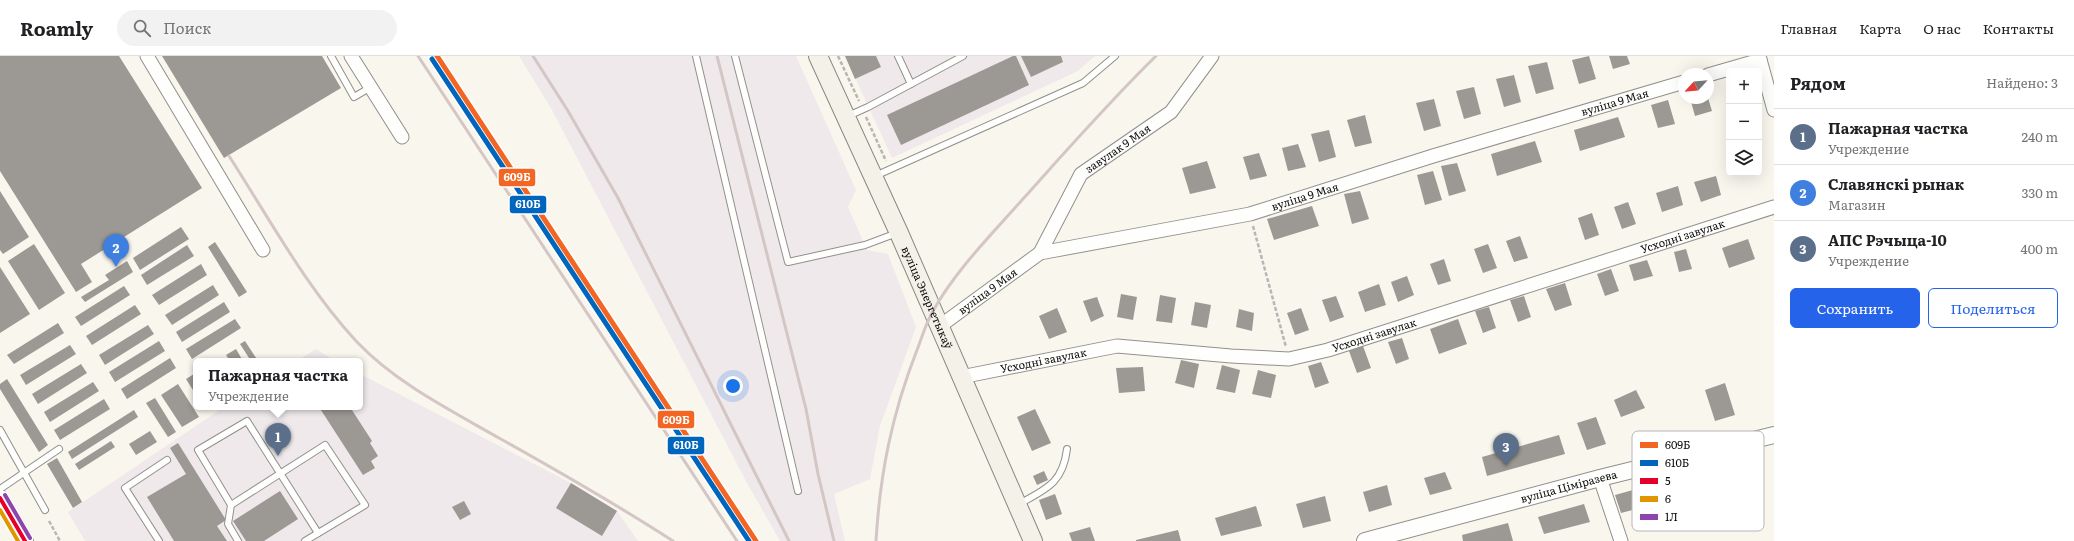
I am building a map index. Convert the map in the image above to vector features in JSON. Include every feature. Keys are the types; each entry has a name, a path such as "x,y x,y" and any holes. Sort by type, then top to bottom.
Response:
{"main road":[{"name":"вуліца Энергетыкаў","path":"818,56 899,233 1033,541"}],"street":[{"path":"147,56 263,250"},
{"path":"352,56 402,137"},
{"name":"завулак 9 Мая","path":"1040,253 1080,174 1171,112 1212,56"},
{"path":"1714,73 1759,58 1774,110"},
{"name":"вуліца 9 Мая","path":"940,326 1040,253 1250,214 1433,156 1678,84"},
{"name":"Усходні завулак","path":"961,377 1117,346 1230,356 1289,359 1328,350 1774,206"},
{"name":"вуліца Ціміразева","path":"1764,437 1774,435"},
{"name":"вуліца Ціміразева","path":"1365,541 1632,470"},
{"path":"1600,478 1621,541"},
{"path":"0,498 25,541"}],"lane":[{"path":"331,56 354,97 371,87"},
{"path":"696,56 798,491"},
{"path":"735,56 788,262 865,245 899,233"},
{"path":"898,56 911,84"},
{"path":"846,117 963,56"},
{"path":"874,177 1083,83 1115,56"},
{"path":"238,541 228,524 231,505 198,450 247,421 318,533"},
{"path":"0,430 45,510"},
{"path":"231,505 325,445 365,505 305,541"},
{"path":"0,489 59,449"},
{"path":"1017,505 1053,484 1065,466 1067,449"},
{"path":"159,541 125,488 167,460"}],"path":[{"path":"1250,214 1289,359"},
{"path":"49,521 60,541"}],"shaded area":[{"path":"519,56 796,56 856,190 848,207 867,250 888,254 916,327 880,426 870,479 834,494 845,541 780,541 747,483 552,110"},
{"path":"845,56 1095,56 1078,71 892,158"},
{"path":"316,349 330,358 302,358"},
{"path":"363,376 571,483 617,511 638,541 85,541 68,512 220,410 363,410"}],"building":[{"path":"0,56 119,56 202,188 81,264 92,282 76,292 0,171"},
{"path":"162,56 322,56 341,88 224,158"},
{"path":"845,56 876,56 881,67 855,79"},
{"path":"1013,56 1016,56 1029,85 901,145 887,115"},
{"path":"1021,56 1061,56 1063,62 1031,77"},
{"path":"1589,56 1596,79 1579,84 1572,60"},
{"path":"1609,56 1627,56 1630,64 1613,69"},
{"path":"1547,62 1554,89 1536,94 1528,66"},
{"path":"1514,75 1521,102 1504,107 1496,79"},
{"path":"1474,87 1481,114 1464,119 1456,91"},
{"path":"1434,99 1441,126 1424,131 1416,103"},
{"path":"1668,100 1675,124 1658,128 1651,105"},
{"path":"1692,104 1710,104 1712,111 1695,116"},
{"path":"1365,115 1372,143 1355,147 1347,120"},
{"path":"1618,117 1625,137 1580,151 1574,130"},
{"path":"1329,130 1336,157 1319,162 1311,134"},
{"path":"1535,141 1542,162 1497,176 1491,154"},
{"path":"1298,144 1306,167 1288,171 1282,148"},
{"path":"1259,153 1267,176 1250,180 1243,157"},
{"path":"1207,161 1216,188 1190,194 1182,168"},
{"path":"1457,163 1466,191 1449,196 1441,166"},
{"path":"1433,171 1442,200 1425,205 1417,175"},
{"path":"1716,176 1721,195 1701,202 1694,182"},
{"path":"1678,186 1683,205 1662,212 1656,193"},
{"path":"0,191 29,237 3,254 0,250"},
{"path":"1360,191 1369,219 1352,224 1344,194"},
{"path":"1628,202 1636,224 1622,229 1614,207"},
{"path":"1312,206 1319,226 1274,240 1267,219"},
{"path":"1592,213 1599,235 1585,240 1578,218"},
{"path":"181,227 189,239 140,270 133,258"},
{"path":"1520,236 1528,258 1514,262 1506,241"},
{"path":"1748,239 1755,259 1729,268 1722,248"},
{"path":"215,242 247,292 239,297 208,247"},
{"path":"34,244 65,293 39,310 8,261"},
{"path":"1488,244 1497,268 1483,273 1474,249"},
{"path":"187,245 194,256 147,285 141,275"},
{"path":"1686,249 1692,269 1679,272 1674,252"},
{"path":"1444,259 1451,281 1438,285 1430,264"},
{"path":"1647,260 1653,276 1634,281 1629,265"},
{"path":"127,261 133,272 85,302 81,297 109,280 105,275"},
{"path":"201,264 207,275 159,305 152,295"},
{"path":"0,267 30,314 0,333"},
{"path":"1611,269 1619,291 1605,296 1597,274"},
{"path":"1407,276 1414,295 1398,302 1391,282"},
{"path":"1565,283 1572,305 1555,311 1546,289"},
{"path":"1379,284 1386,305 1365,312 1358,292"},
{"path":"213,285 219,295 172,325 165,315"},
{"path":"124,286 130,295 81,326 75,317"},
{"path":"1121,294 1137,297 1133,320 1117,317"},
{"path":"1160,295 1176,298 1172,323 1156,321"},
{"path":"1336,296 1344,317 1330,322 1322,300"},
{"path":"1524,296 1531,317 1518,322 1510,300"},
{"path":"1097,297 1104,316 1091,322 1083,301"},
{"path":"224,302 230,312 182,342 176,332"},
{"path":"1195,302 1211,305 1207,328 1191,325"},
{"path":"135,305 141,314 92,345 86,336"},
{"path":"1489,307 1496,328 1483,333 1475,311"},
{"path":"1057,308 1067,332 1049,339 1039,316"},
{"path":"1301,308 1309,330 1295,335 1287,313"},
{"path":"1239,309 1254,313 1252,331 1236,327"},
{"path":"235,319 241,328 192,359 186,349"},
{"path":"1458,319 1467,344 1439,354 1430,329"},
{"path":"58,323 64,333 14,364 7,355"},
{"path":"148,325 154,334 105,365 99,355"},
{"path":"1402,338 1409,359 1396,364 1388,342"},
{"path":"159,341 165,351 115,382 109,372"},
{"path":"245,341 256,358 249,358 240,344"},
{"path":"70,345 76,354 26,385 20,375"},
{"path":"1363,346 1371,368 1357,373 1349,351"},
{"path":"236,349 241,358 228,358 226,355"},
{"path":"170,358 176,368 127,399 121,389"},
{"path":"1181,360 1199,364 1194,388 1175,383"},
{"path":"1321,362 1329,383 1315,388 1308,366"},
{"path":"81,364 87,373 38,404 32,394"},
{"path":"1222,365 1240,370 1235,393 1216,389"},
{"path":"1143,367 1145,391 1119,393 1116,368"},
{"path":"1258,370 1276,375 1271,398 1252,394"},
{"path":"193,375 193,390 186,379"},
{"path":"7,379 48,445 39,452 0,389 0,384"},
{"path":"93,382 99,391 50,422 44,412"},
{"path":"1725,383 1735,415 1715,421 1705,390"},
{"path":"178,384 193,408 193,410 199,417 182,427 161,395"},
{"path":"1636,390 1645,408 1621,417 1614,400"},
{"path":"155,398 176,432 168,437 146,403"},
{"path":"104,399 110,409 60,440 54,430"},
{"path":"1035,409 1051,443 1032,451 1017,417"},
{"path":"134,410 138,417 72,459 68,452"},
{"path":"321,410 352,410 372,441 370,443 378,456 371,461 375,468 363,475"},
{"path":"1596,417 1606,444 1587,450 1577,423"},
{"path":"150,431 157,442 136,455 129,444"},
{"path":"1559,435 1565,454 1487,476 1482,457"},
{"path":"111,441 115,447 79,470 75,464"},
{"path":"178,443 226,520 217,526 227,541 174,541 147,497 186,474 170,448"},
{"path":"57,458 82,502 73,508 47,464"},
{"path":"1044,471 1048,480 1037,485 1033,476"},
{"path":"1445,472 1452,489 1430,495 1424,478"},
{"path":"571,483 617,511 602,536 556,508"},
{"path":"1387,485 1392,505 1369,512 1363,492"},
{"path":"1632,490 1632,510 1621,513 1615,495"},
{"path":"280,491 298,519 264,541 246,541 233,521"},
{"path":"1055,494 1062,514 1046,520 1039,500"},
{"path":"1325,496 1331,521 1303,528 1296,504"},
{"path":"464,501 471,514 460,520 452,507"},
{"path":"1584,504 1590,522 1544,534 1538,517"},
{"path":"1256,506 1262,526 1221,536 1215,518"},
{"path":"1508,523 1513,541 1463,541 1462,535"},
{"path":"1090,527 1095,541 1072,541 1069,533"},
{"path":"1178,530 1181,541 1136,541 1136,540"}],"railway":[{"path":"418,56 737,541"},
{"path":"533,56 568,111 618,198 789,541"},
{"path":"717,56 806,409 818,474 834,541"},
{"path":"876,541 884,468 894,421 908,374 926,325 933,311 952,281 986,240 1121,91 1156,56"},
{"path":"229,156 289,252 321,298 338,321 372,357 424,395 587,488 673,541"}],"transit line":[{"name":"609Б","path":"437,56 756,541"},
{"name":"610Б","path":"432,59 749,541"},
{"name":"1Л","path":"5,495 30,538"},
{"name":"5","path":"0,498 25,541"},
{"name":"6","path":"0,510 18,541"}],"place":[{"name":"Славянскі рынак","path":"116,267"},
{"name":"Пажарная частка","path":"278,456"},
{"name":"АПС Рэчыца-10","path":"1506,466"}]}
